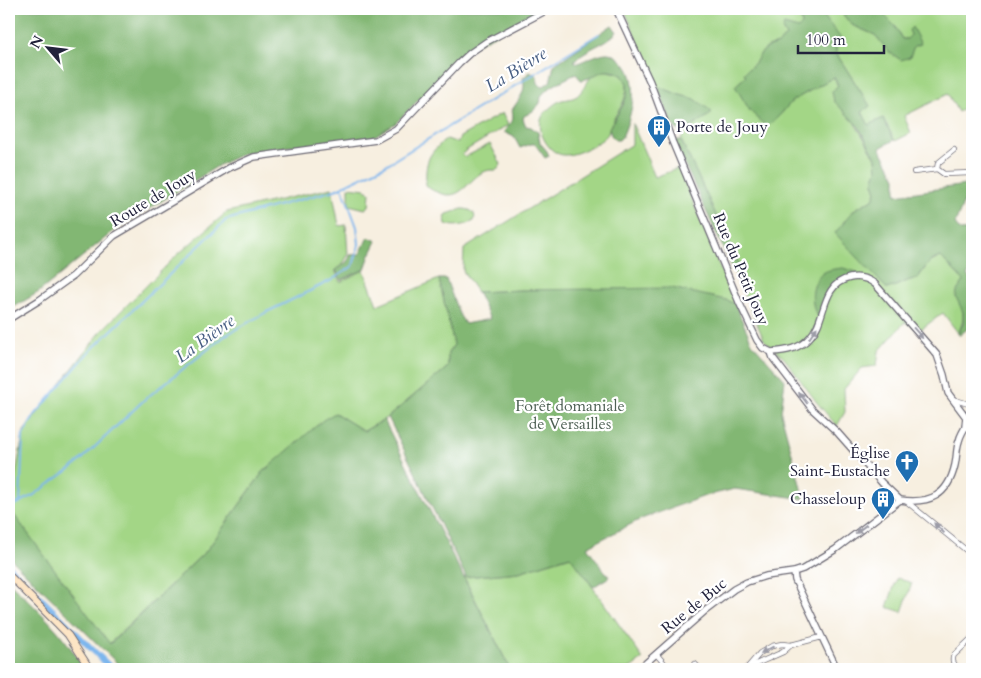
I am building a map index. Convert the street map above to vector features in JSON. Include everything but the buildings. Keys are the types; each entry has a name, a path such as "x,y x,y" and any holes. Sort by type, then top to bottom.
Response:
{"main road":[{"path":"9,575 73,640 90,669"}],"street":[{"name":"Route de Jouy","path":"9,318 38,301 73,276 114,236 229,168 254,157 376,140 396,129 458,63 470,53 486,42 549,9"},
{"name":"Rue du Petit Jouy","path":"616,9 650,82 672,141 757,340 763,348 771,352 773,358 812,409 837,432 882,483 903,500"},
{"path":"937,169 938,163 954,150"},
{"path":"914,172 937,169 944,174 972,173"},
{"path":"771,352 787,350 804,343 816,329 825,302 834,287 845,279 852,277 864,278 875,284 936,355 944,375 948,393 966,418 965,427"},
{"path":"951,399 972,404"},
{"path":"903,500 929,499 946,489 956,464 958,442 972,417"},
{"path":"903,500 972,555"},
{"name":"Rue de Buc","path":"643,668 706,611 734,590 747,582 766,576 803,569 836,549 903,500"},
{"path":"794,572 795,580 837,669"},
{"path":"747,668 760,653 772,646 791,645 822,637"},
{"path":"958,669 953,664 954,655 972,638"},
{"path":"747,668 783,652 791,645"},
{"path":"657,655 669,669"},
{"path":"695,664 700,669"}],"green space":[{"path":"9,9 542,9 470,48 396,123 373,137 274,148 242,154 221,164 115,230 39,292 9,310"},
{"path":"624,9 801,9 799,10 802,25 798,29 782,29 786,36 779,44 768,47 761,53 755,63 745,72 747,76 735,86 779,116 792,101 834,77 851,117 876,158 877,170 873,183 876,192 873,199 855,209 848,219 843,222 863,262 887,289 918,278 929,263 941,257 964,281 956,297 963,315 958,333 943,313 920,330 905,322 879,351 877,366 862,368 844,389 845,412 837,426 784,358 764,340 737,278 740,274 739,264 681,140 684,132 711,114 695,99 657,86"},
{"path":"831,9 838,9 852,25 875,35 914,47 919,44 911,35 907,39 902,39 894,25 878,9 972,9 972,105 958,112 948,94 904,116 911,133 895,141 883,118 869,126 862,112 870,106 836,53 836,44 841,40 823,15"},
{"path":"831,9 823,15 842,40 836,44 836,53 870,106 862,112 869,125 883,118 894,140 880,148 896,178 896,195 972,184 972,195 965,199 955,224 960,231 972,230 972,269 967,276 972,280 972,325 960,335 958,333 963,324 963,312 956,297 957,291 964,281 941,257 930,263 918,278 887,289 835,233 855,209 873,199 876,192 873,183 877,170 876,158 858,126 834,101 832,92 838,85 834,77 792,101 767,127 750,111 735,86 746,76 744,73 755,63 761,53 768,47 779,44 786,36 782,29 784,25 798,29 802,25 799,10"},
{"path":"838,9 878,9 894,25 902,39 907,39 911,35 909,30 912,27 921,44 914,46 910,57 901,60 889,52 875,35 852,25"},
{"path":"612,25 617,32 574,61 578,63 600,54 609,53 621,60 627,68 633,86 633,97 632,108 622,137 619,140 615,140 609,128 623,105 627,94 627,83 621,74 603,71 581,80 576,74 558,83 544,92 540,102 533,111 524,116 523,119 526,126 538,132 540,143 549,156 545,158 535,144 520,148 514,137 504,132 512,120 512,110 523,91 523,78 530,72 537,76 538,83 542,87 550,82 554,65"},
{"path":"604,70 621,74 627,83 625,99 608,134 605,138 581,151 569,155 558,154 544,140 540,126 544,114 560,101 577,96 594,74"},
{"path":"657,86 695,99 711,111 711,114 684,132 676,129 672,124"},
{"path":"502,113 508,125 465,151 462,155 465,157 490,144 501,164 498,169 480,174 456,194 450,195 433,191 426,185 427,164 436,149 447,139 458,143 460,137"},
{"path":"632,123 655,177 679,168 735,304 726,300 580,290 477,292 463,271 464,249 632,144"},
{"path":"681,140 739,264 740,274 737,278 674,142"},
{"path":"349,187 366,189 370,192 369,206 365,209 349,205"},
{"path":"332,188 339,226 346,225 348,255 343,264 335,270 340,282 364,270 377,305 439,279 454,345 448,353 448,367 388,417 364,431 335,413 263,472 207,550 109,644 9,508 24,431 103,329 176,256 227,212"},
{"path":"462,209 474,213 474,221 460,226 446,224 445,218 447,214"},
{"path":"368,237 377,241 365,269 341,280 336,270 343,266 350,255 360,254"},
{"path":"843,268 857,272 858,275 840,279 819,316 814,309 812,298 816,281 825,272"},
{"name":"Forêt domaniale de Versailles","path":"439,279 446,279 459,314 465,324 490,319 477,292 672,288 726,300 735,304 752,343 785,380 781,413 804,499 735,489 705,496 641,519 587,547 609,577 593,587 570,556 519,572 466,577 388,417 448,367 448,353 454,345"},
{"path":"335,413 364,431 384,420 510,669 123,669 9,557 9,508 110,644 207,550 263,472 323,420"},
{"path":"571,556 643,659 629,669 510,669 464,577 519,572"},
{"path":"897,578 912,583 902,612 887,607"},
{"path":"9,582 59,633 84,669 9,669"}],"waterway":[{"name":"La Bièvre","path":"626,11 633,9"},
{"name":"La Bièvre","path":"20,503 23,435 35,415 89,352 226,220 335,190 386,165 599,34"},
{"name":"La Bièvre","path":"9,508 34,495 77,464 145,399 226,335 265,313 330,281 353,266 359,244 357,227 342,187"},
{"path":"9,567 112,669"}],"place":[{"name":"Porte de Jouy","path":"659,148"},
{"name":"Église Saint-Eustache","path":"907,483"},
{"name":"Chasseloup","path":"883,520"}]}
